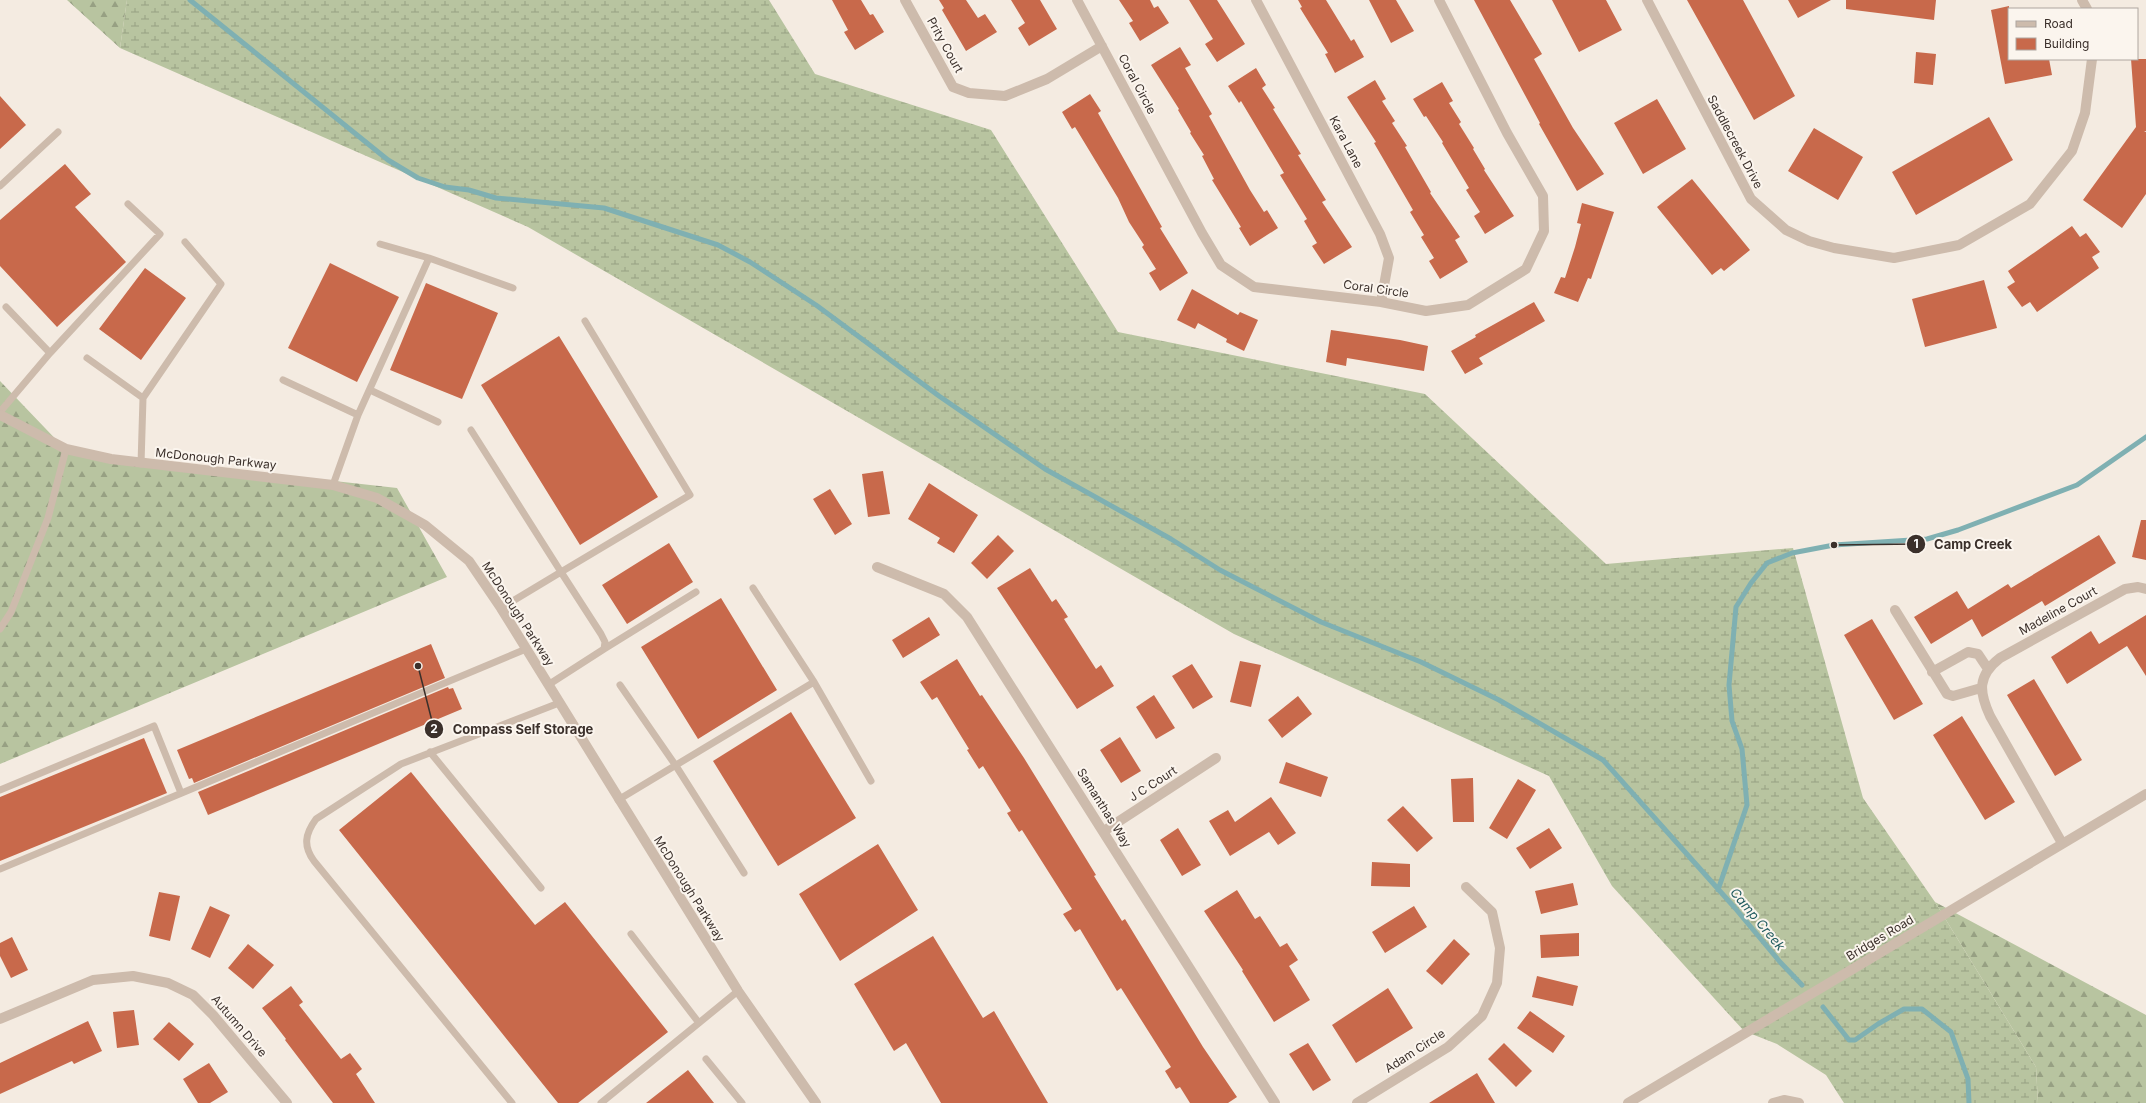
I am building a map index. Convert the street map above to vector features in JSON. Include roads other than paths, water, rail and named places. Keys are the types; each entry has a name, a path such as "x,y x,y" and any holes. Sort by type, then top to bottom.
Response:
{"street":[{"name":"Prity Court","path":"905,0 953,87 969,93 1005,96 1047,79 1102,46"},
{"name":"Coral Circle","path":"1077,0 1202,233 1221,265 1254,287 1381,302 1426,311 1468,305 1526,269 1544,231 1544,196 1508,133 1439,0"},
{"name":"Kara Lane","path":"1256,0 1380,234 1389,258 1381,302"},
{"name":"Saddlecreek Drive","path":"1647,0 1751,199 1786,230 1809,241 1834,248 1894,258 1959,245 2030,204 2072,151 2085,113 2092,60"},
{"name":"McDonough Parkway","path":"0,415 66,449 141,464 333,485 377,498 425,525 468,560 501,608 618,800 738,991 816,1103"},
{"name":"Samanthas Way","path":"877,567 944,594 968,617 1275,1103"},
{"name":"Madeline Court","path":"1981,688 1988,669 2000,658 2125,589 2138,587 2146,589"},
{"path":"1895,610 1947,694 1953,696 1981,688 1983,702 1990,716 2062,843"},
{"path":"1932,672 1968,652 1978,654 1988,669"},
{"name":"J C Court","path":"1104,831 1216,758"},
{"name":"Bridges Road","path":"1628,1103 2146,794"},
{"name":"Adam Circle","path":"1357,1103 1448,1047 1482,1016 1497,983 1500,948 1492,912 1466,887"},
{"name":"Autumn Drive","path":"0,1018 93,980 133,976 168,983 193,995 213,1014 287,1103"},
{"path":"1773,1103 1788,1100 1800,1103"}],"lane":[{"path":"0,186 58,132"},
{"path":"0,412 50,353 160,234 128,204"},
{"path":"141,464 143,398 221,284 185,242"},
{"path":"380,244 429,258 513,288"},
{"path":"333,485 358,415 429,258"},
{"path":"6,307 50,353"},
{"path":"501,608 690,494 584,321"},
{"path":"87,358 143,398"},
{"path":"283,380 358,415"},
{"path":"370,390 438,422"},
{"path":"471,430 601,634 605,642 604,649"},
{"path":"0,629 11,612 48,518 66,449"},
{"path":"753,588 814,682 871,781"},
{"path":"548,685 696,592"},
{"path":"0,869 526,649"},
{"path":"618,800 814,682"},
{"path":"620,686 676,766 744,874"},
{"path":"512,1103 306,851 308,829 316,819 401,764 559,703"},
{"path":"0,790 154,726 181,793"},
{"path":"430,752 541,888"},
{"path":"631,934 699,1023"},
{"path":"601,1103 738,991"},
{"path":"706,1060 742,1103"}],"waterway":[{"path":"190,0 388,160 418,178 445,187 469,190 496,198 604,208 718,245 750,262 816,305 939,396 1045,469 1171,539 1220,570 1321,622 1421,662 1499,700 1603,760 1735,908 1780,962 1802,985"},
{"name":"Camp Creek","path":"1718,890 1747,805 1742,749 1732,721 1729,685 1736,607 1751,583 1767,563 1792,553 1834,545 1927,539 1958,530 2077,485 2146,437"},
{"name":"Camp Creek","path":"1823,1007 1849,1040 1855,1040 1878,1024 1904,1009 1922,1009 1951,1032 1968,1079 1969,1103"}],"place":[{"name":"Camp Creek","path":"1834,545"},
{"name":"Compass Self Storage","path":"418,666"}]}
